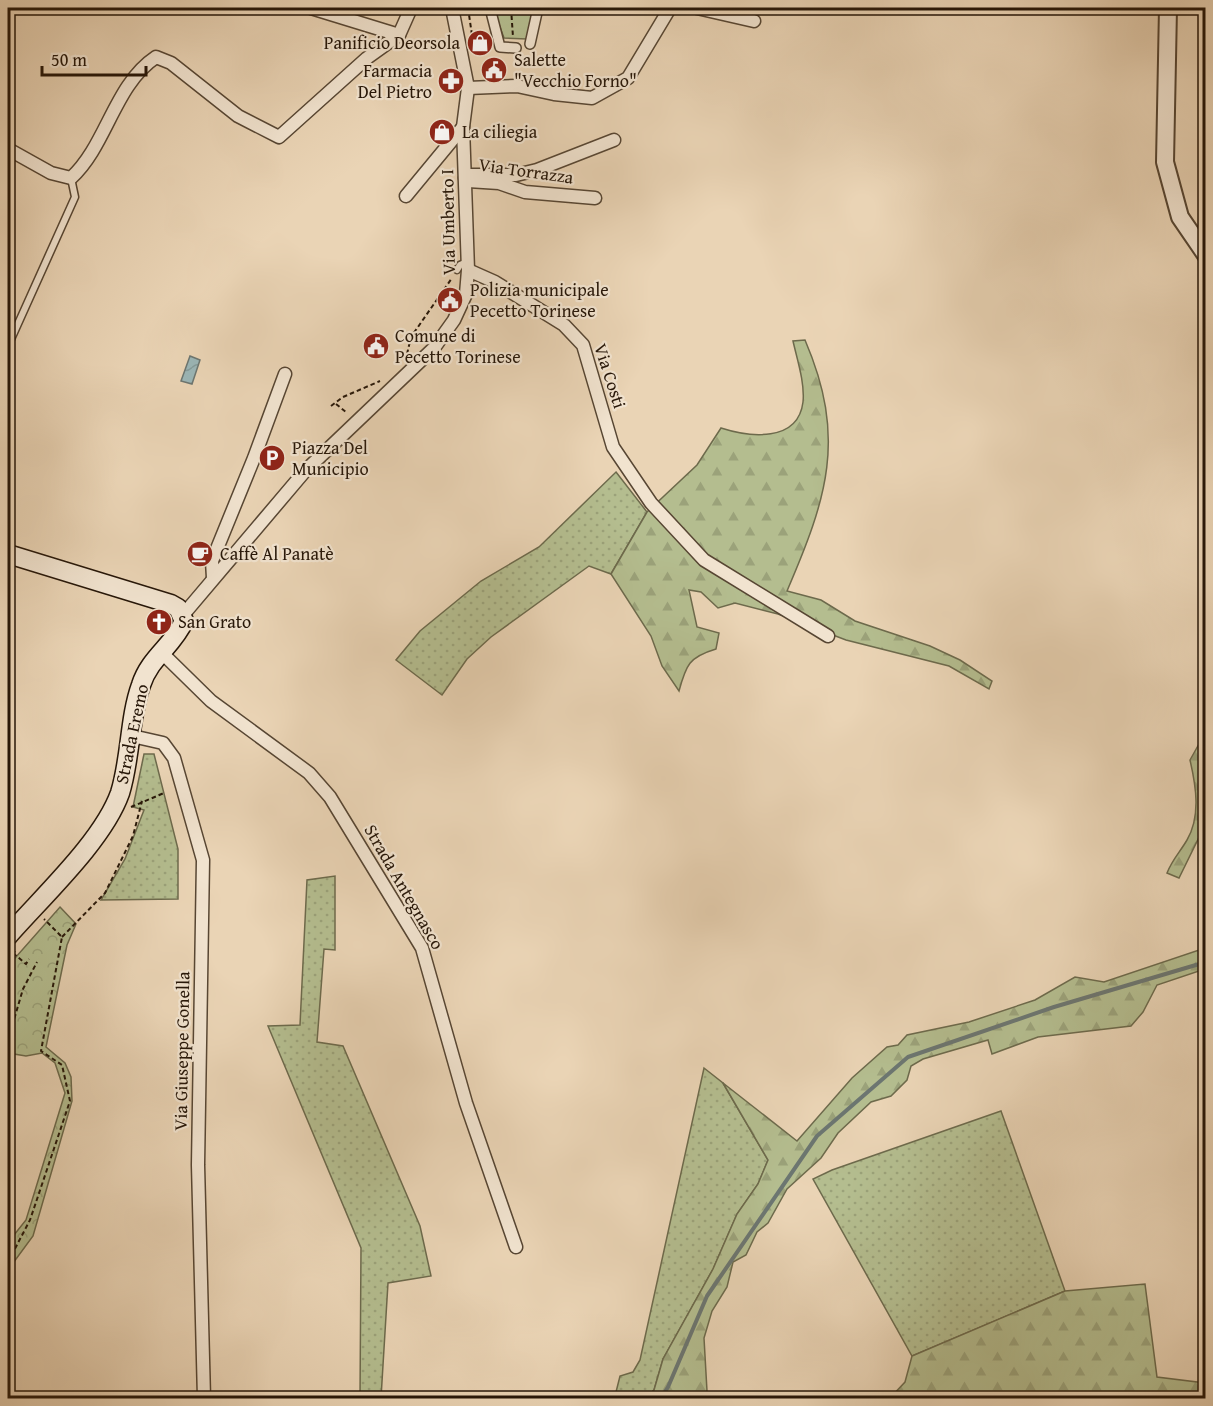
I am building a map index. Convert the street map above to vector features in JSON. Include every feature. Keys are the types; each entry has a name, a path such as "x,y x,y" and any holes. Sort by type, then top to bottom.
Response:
{"main road":[{"path":"8,554 171,604 183,615"},
{"name":"Strada Eremo","path":"10,944 88,845 114,808 126,771 140,686 150,663 180,630 184,621 183,615"}],"street":[{"path":"311,8 399,35"},
{"path":"8,149 51,173 71,178 86,164 125,93 147,62 156,57 171,63 237,116 279,137 367,58 399,35 411,8"},
{"name":"Via Umberto I","path":"183,615 305,471 434,348 454,320 466,294 463,127 468,88 452,8"},
{"path":"490,8 500,47 516,48"},
{"path":"530,44 538,8"},
{"path":"468,88 517,86 554,94 592,98 628,78 670,8"},
{"path":"697,8 754,21"},
{"path":"1168,8 1165,162 1180,217 1206,255"},
{"name":"Via Umberto I","path":"406,196 463,127"},
{"name":"Via Torrazza","path":"596,198 525,192 499,183 470,183 465,178 470,175 516,175 537,170 615,140"},
{"name":"Via Costi","path":"464,267 495,282 564,325 583,345 613,447 651,503 704,560 828,636"},
{"path":"213,578 212,561 285,374"},
{"name":"Strada Antegnasco","path":"160,651 211,701 309,773 330,797 423,948 466,1103 516,1247"},
{"name":"Via Giuseppe Gonella","path":"132,736 163,743 174,758 203,860 198,1165 204,1398"}],"lane":[{"path":"8,346 75,197 71,178"}],"path":[{"path":"468,8 472,35"},
{"path":"511,8 516,48"},
{"path":"402,359 409,353 411,337 464,267"},
{"path":"331,406 343,397 384,380"},
{"path":"336,404 348,413"},
{"path":"123,811 164,793"},
{"path":"8,1262 30,1221 70,1101 62,1065 41,1051 62,937 105,893 133,836 142,801"},
{"path":"44,919 62,937"},
{"path":"10,944 26,964 29,958"},
{"path":"8,1040 23,989 37,962"}],"green space":[{"path":"493,8 537,8 527,39 504,38"},
{"path":"805,340 818,375 826,407 827,467 813,526 787,591 821,600 855,621 930,646 960,660 992,681 989,689 949,666 846,640 778,614 735,603 718,608 701,592 689,590 697,627 719,633 716,649 700,655 690,663 679,691 662,666 651,636 611,574 647,512 697,465 721,428 758,435 782,431 792,425 799,415 803,402 803,387 793,341"},
{"path":"616,472 647,512 611,574 589,566 491,637 467,659 442,695 396,660 420,631 481,581 539,547"},
{"path":"1199,744 1205,750 1205,825 1179,878 1167,873 1187,840 1194,821 1196,801 1190,760"},
{"path":"144,754 154,754 178,849 178,899 101,900 125,859 144,810 133,807"},
{"path":"335,876 335,950 324,949 317,1042 343,1046 420,1226 431,1276 388,1283 381,1398 360,1398 361,1248 268,1026 300,1025 307,880"},
{"path":"60,907 76,924 67,945 46,1047 65,1063 71,1077 72,1101 33,1236 8,1270 8,1232 14,1235 26,1220 65,1093 55,1063 42,1053 26,1056 8,1053 8,966"},
{"path":"1205,948 1205,969 1157,985 1143,1012 1131,1026 1038,1037 992,1054 988,1040 923,1059 911,1066 907,1080 891,1096 871,1102 838,1133 821,1158 787,1189 768,1223 757,1232 746,1255 733,1262 727,1287 712,1311 704,1338 707,1391 701,1398 645,1398 654,1390 663,1359 713,1269 737,1214 758,1184 768,1160 723,1083 797,1141 852,1078 887,1047 898,1045 907,1035 969,1022 1035,1000 1075,977 1104,982"},
{"path":"704,1068 723,1083 768,1160 758,1184 737,1214 713,1269 663,1359 654,1390 645,1398 622,1398 616,1392 620,1376 633,1372 640,1360"},
{"path":"1001,1111 1065,1291 912,1356 813,1179 832,1170"},
{"path":"1145,1284 1157,1377 1205,1383 1205,1398 890,1398 905,1382 912,1356 1065,1291"}],"water":[{"path":"190,356 200,360 192,384 181,381"}],"waterway":[{"path":"661,1398 668,1387 707,1296 817,1136 908,1057 1054,1007 1206,962"}],"place":[{"name":"Panificio Deorsola","path":"480,43"},
{"name":"Salette \"Vecchio Forno\"","path":"494,70"},
{"name":"Farmacia Del Pietro","path":"451,81"},
{"name":"La ciliegia","path":"442,132"},
{"name":"Polizia municipale Pecetto Torinese","path":"450,300"},
{"name":"Comune di Pecetto Torinese","path":"376,346"},
{"name":"Piazza Del Municipio","path":"272,458"},
{"name":"Caffè Al Panatè","path":"200,554"},
{"name":"San Grato","path":"159,622"}]}
